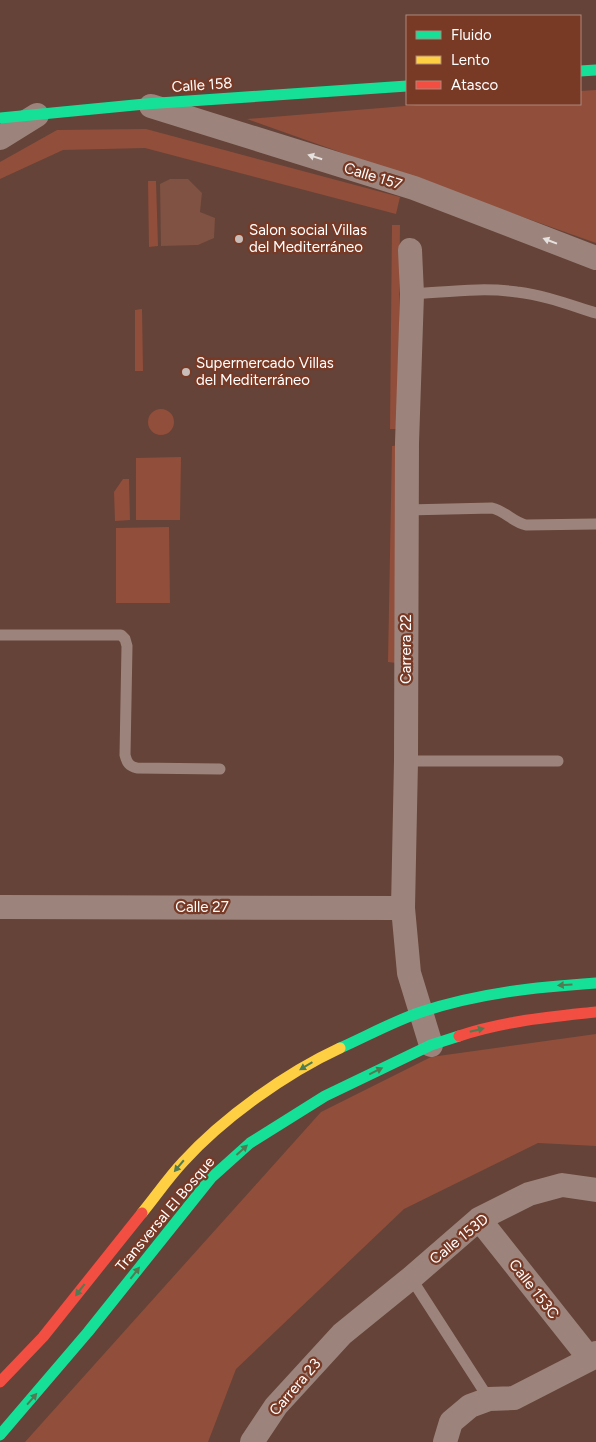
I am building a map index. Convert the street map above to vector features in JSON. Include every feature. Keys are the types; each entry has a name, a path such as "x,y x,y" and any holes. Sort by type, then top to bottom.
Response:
{"main road":[{"path":"581,71 596,70"},
{"name":"Calle 158","path":"0,118 145,104 406,86"},
{"name":"Transversal El Bosque","path":"0,1382 43,1337 183,1162 219,1127 279,1082 318,1058 420,1012 489,994 534,987 596,983"},
{"name":"Transversal El Bosque","path":"0,1435 88,1332 211,1178 250,1143 325,1096 431,1045 477,1030 539,1018 596,1012"}],"street":[{"name":"Calle 157","path":"145,104 414,188 596,258"},
{"path":"0,138 36,115"},
{"name":"Carrera 22","path":"410,250 412,294 407,510 406,762 403,908 409,973 431,1045"},
{"name":"Calle 27","path":"0,907 403,908"},
{"name":"Calle 153D","path":"342,1334 479,1219 529,1194 562,1185 596,1190"},
{"name":"Calle 153C","path":"479,1219 593,1356"},
{"name":"Carrera 23","path":"252,1442 276,1406 342,1334"},
{"path":"445,1442 451,1422 470,1406 489,1399 514,1398 593,1356"}],"lane":[{"path":"412,294 496,290 516,291 554,299 596,313"},
{"path":"407,510 492,508 520,524 526,525 595,524"},
{"path":"0,635 121,635 125,639 127,646 126,762 130,766 137,768 220,769"},
{"path":"406,762 558,760"},
{"path":"411,1278 489,1399"}],"shaded area":[{"path":"596,90 596,243 247,119 417,105 581,105 581,91"},
{"path":"146,129 400,197 396,214 145,148 63,150 0,179 0,162 57,130"},
{"path":"170,179 188,179 202,193 200,212 215,218 214,238 198,245 161,246 160,184"},
{"path":"148,181 156,181 158,246 149,247"},
{"path":"392,225 400,225 398,429 390,429"},
{"path":"142,309 143,371 135,371 135,310"},
{"path":"161,409 170,413 174,422 170,431 161,435 152,431 148,422 152,413"},
{"path":"400,445 396,663 388,662 392,446"},
{"path":"181,457 180,520 136,520 136,458"},
{"path":"123,479 129,479 130,520 115,521 114,492"},
{"path":"169,527 170,603 116,603 116,528"},
{"path":"596,1034 596,1146 538,1143 404,1209 236,1369 208,1442 25,1442 321,1112 431,1057"}],"traffic: fast":[{"path":"581,71 596,70"},
{"path":"0,118 145,104 406,86"},
{"path":"340,1048 401,1020 442,1005 508,992 596,983"},
{"path":"0,1435 88,1332 211,1178 250,1143 325,1096 431,1045 459,1036"}],"traffic: slow":[{"path":"142,1213 199,1145 236,1113 277,1083 340,1048"}],"traffic: jam":[{"path":"459,1036 510,1023 596,1012"},
{"path":"0,1382 43,1337 142,1213"}],"place":[{"name":"Salon social Villas del Mediterráneo","path":"239,239"},
{"name":"Supermercado Villas del Mediterráneo","path":"186,372"}]}
